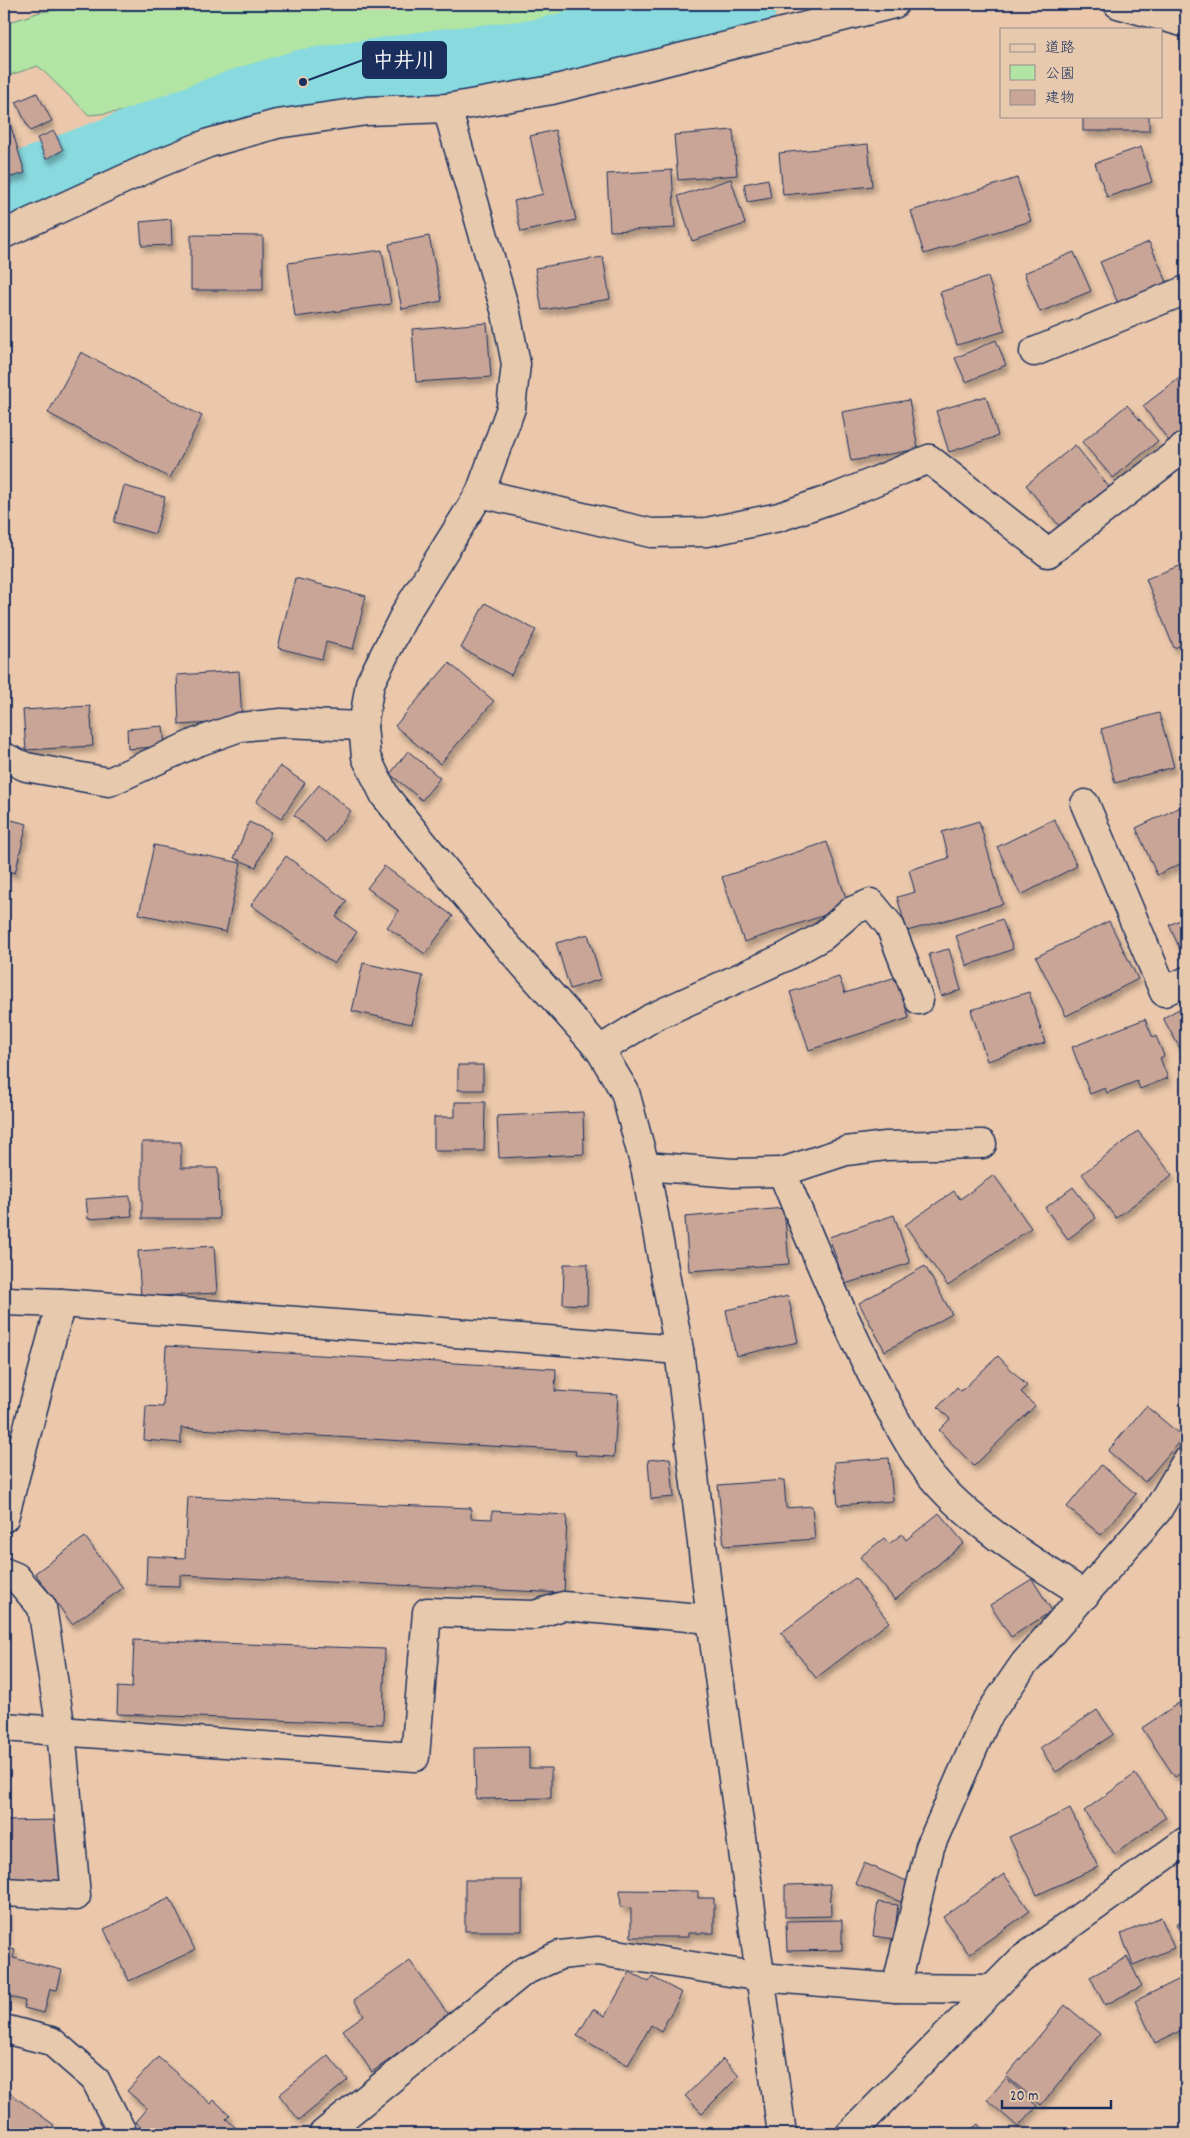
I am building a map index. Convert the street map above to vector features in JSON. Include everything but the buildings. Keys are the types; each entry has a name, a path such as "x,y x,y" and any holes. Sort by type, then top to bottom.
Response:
{"street":[{"path":"4,234 157,164 209,143 277,124 367,111 447,108 552,90 600,80 894,4"},
{"path":"1118,4 1186,24"},
{"path":"447,108 506,313 516,364 510,408 480,494 406,612 370,683 363,726 366,756 385,796 501,939 600,1050 625,1092 645,1166 679,1350 712,1619 782,2134"},
{"path":"1034,352 1186,290"},
{"path":"480,494 651,533 707,532 779,517 837,497 929,459 1048,552 1186,446"},
{"path":"4,757 26,767 108,782 195,743 240,727 281,723 363,726"},
{"path":"1085,804 1164,992 1186,981"},
{"path":"600,1050 653,1017 785,957 823,936 852,911 870,903 890,926 919,1000"},
{"path":"645,1166 734,1173 782,1172 846,1151 886,1146 982,1144"},
{"path":"782,1172 820,1264 870,1373 908,1443 939,1485 984,1527 1085,1595"},
{"path":"4,1301 60,1303 679,1350"},
{"path":"5,1510 60,1303"},
{"path":"896,1988 930,1847 986,1719 1024,1664 1157,1511 1186,1462"},
{"path":"4,1572 16,1577 42,1606 61,1730 76,1896 4,1892"},
{"path":"4,1727 415,1757 427,1612 534,1615 563,1606 712,1619"},
{"path":"850,2134 1021,1960 1186,1842"},
{"path":"323,2134 524,1971 560,1955 598,1951 761,1977 896,1988 994,1989"},
{"path":"4,2029 51,2041 95,2079 123,2134"}],"green space":[{"path":"97,4 610,4 590,21 484,37 416,54 324,69 223,79 149,109 89,115 38,66 4,77 4,24 40,12"}],"waterway":[{"path":"4,191 234,103 303,82 445,61 537,52 745,4"}],"place":[{"name":"中井川","path":"303,82"}]}
